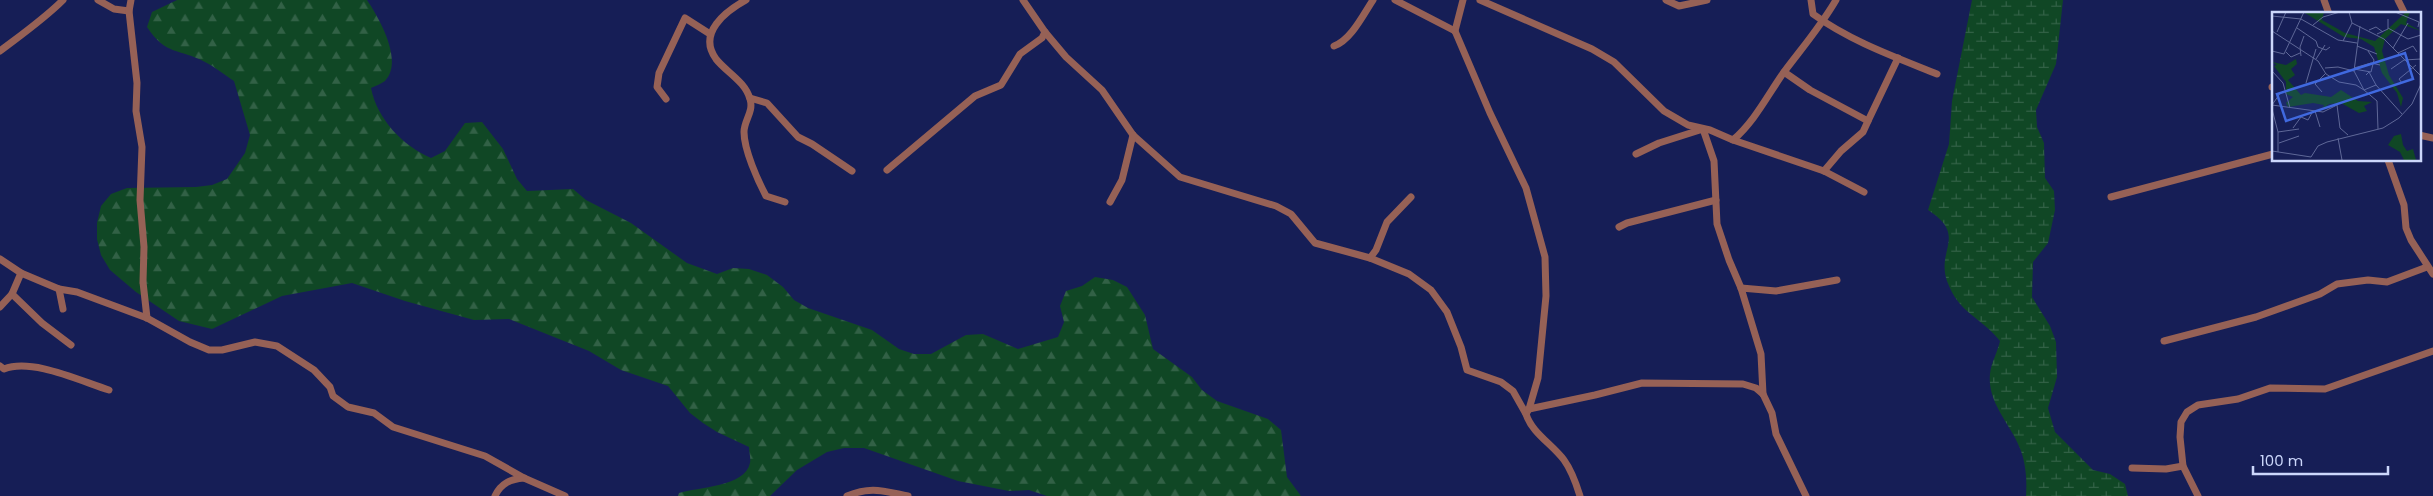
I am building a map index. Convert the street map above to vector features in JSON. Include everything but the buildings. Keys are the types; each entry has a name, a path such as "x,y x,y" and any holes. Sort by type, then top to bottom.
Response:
{"street":[{"path":"0,51 9,42 49,14 63,0"},
{"path":"98,0 114,9 129,11"},
{"path":"131,0 129,11 137,83 136,111 142,147 140,200 144,247 143,282 148,318"},
{"path":"746,0 724,13 710,34 715,58 739,81 750,98 751,110 744,132 754,175 766,196 785,202"},
{"path":"1024,0 1045,32 1066,57 1102,90 1133,135 1180,177 1276,206 1291,214 1315,243 1370,258 1409,274 1430,290 1447,312 1461,347 1467,370 1501,382 1513,391 1528,412"},
{"path":"1334,46 1356,26 1373,0"},
{"path":"1395,0 1455,31"},
{"path":"1462,0 1455,31 1490,113 1526,188 1545,257 1546,296 1542,349 1538,378 1528,412 1529,423 1564,460 1573,475 1580,496"},
{"path":"1480,0 1592,49 1614,62 1664,110 1688,125 1824,171 1864,192"},
{"path":"1666,0 1679,6 1707,0"},
{"path":"1811,0 1813,14 1824,22 1866,45 1937,74"},
{"path":"1732,140 1749,126 1784,72 1824,22 1836,0"},
{"path":"2324,0 2328,12"},
{"path":"2398,0 2404,12"},
{"path":"666,98 657,87 659,73 685,18 710,34"},
{"path":"887,170 975,96 1001,85 1020,54 1042,38 1045,32"},
{"path":"1824,171 1841,151 1863,132 1898,58"},
{"path":"1784,72 1810,90 1868,121"},
{"path":"750,98 767,103 798,137 812,144 852,171"},
{"path":"1636,154 1659,143 1703,129"},
{"path":"1703,129 1714,161 1717,224 1741,288 1761,354 1763,394 1772,413 1776,434 1806,496"},
{"path":"1110,202 1122,180 1133,135"},
{"path":"2420,135 2433,138"},
{"path":"2111,197 2272,154"},
{"path":"2388,161 2404,205 2406,228 2427,267 2433,274"},
{"path":"1370,258 1376,250 1387,222 1411,197"},
{"path":"1619,227 1627,223 1716,200"},
{"path":"0,259 21,273 59,289 77,292 148,318 190,342 210,350 222,350 255,342 276,346 314,370 330,387 332,396 348,407 374,413 393,427 485,456 524,478 565,496"},
{"path":"2164,341 2256,317 2320,294 2329,288 2348,281 2388,282 2427,267"},
{"path":"0,307 12,294 21,273"},
{"path":"1741,288 1776,291 1837,280"},
{"path":"59,289 64,309"},
{"path":"12,294 42,322 71,345"},
{"path":"2198,496 2183,466 2182,422 2187,412 2198,405 2238,398 2270,388 2325,388 2433,351"},
{"path":"0,366 4,369 19,365 54,370 74,380 109,390"},
{"path":"1528,412 1642,383 1743,384 1756,388 1763,394"},
{"path":"2132,468 2166,469 2183,466"},
{"path":"496,496 498,489 504,483 513,479 524,478"},
{"path":"847,496 864,489 875,489 908,496"}],"green space":[{"path":"177,0 367,0 378,17 388,40 392,62 390,73 385,81 371,88 374,99 385,121 401,139 421,153 431,158 445,151 465,123 482,122 503,149 517,179 527,191 573,189 586,200 631,223 687,263 717,274 733,268 749,269 767,275 783,287 794,300 808,308 872,330 899,349 914,354 931,354 966,335 983,334 1018,349 1058,337 1064,322 1060,306 1066,291 1082,286 1095,277 1113,280 1127,287 1145,315 1153,349 1192,377 1202,390 1217,401 1268,419 1281,430 1287,477 1301,496 1047,496 1029,490 1009,491 958,481 864,448 844,448 827,452 797,470 770,496 678,496 679,493 720,485 739,477 746,471 750,463 749,447 717,432 703,423 690,413 668,386 621,370 589,351 509,319 474,320 405,301 352,283 282,296 212,329 179,321 136,292 110,270 101,255 97,239 97,223 101,206 111,194 127,188 212,185 227,179 245,153 250,135 234,81 205,62 160,43 147,27 152,12"},
{"path":"1972,0 2063,0 2056,64 2036,110 2037,127 2044,143 2045,178 2054,191 2055,210 2048,243 2033,262 2032,297 2050,326 2056,342 2057,377 2048,408 2055,432 2093,470 2110,474 2125,484 2128,496 2026,496 2026,473 2021,451 1996,405 1990,385 1990,374 2000,341 1964,308 1952,292 1947,281 1945,260 1949,235 1940,219 1928,210 1949,144 1952,101"}]}
